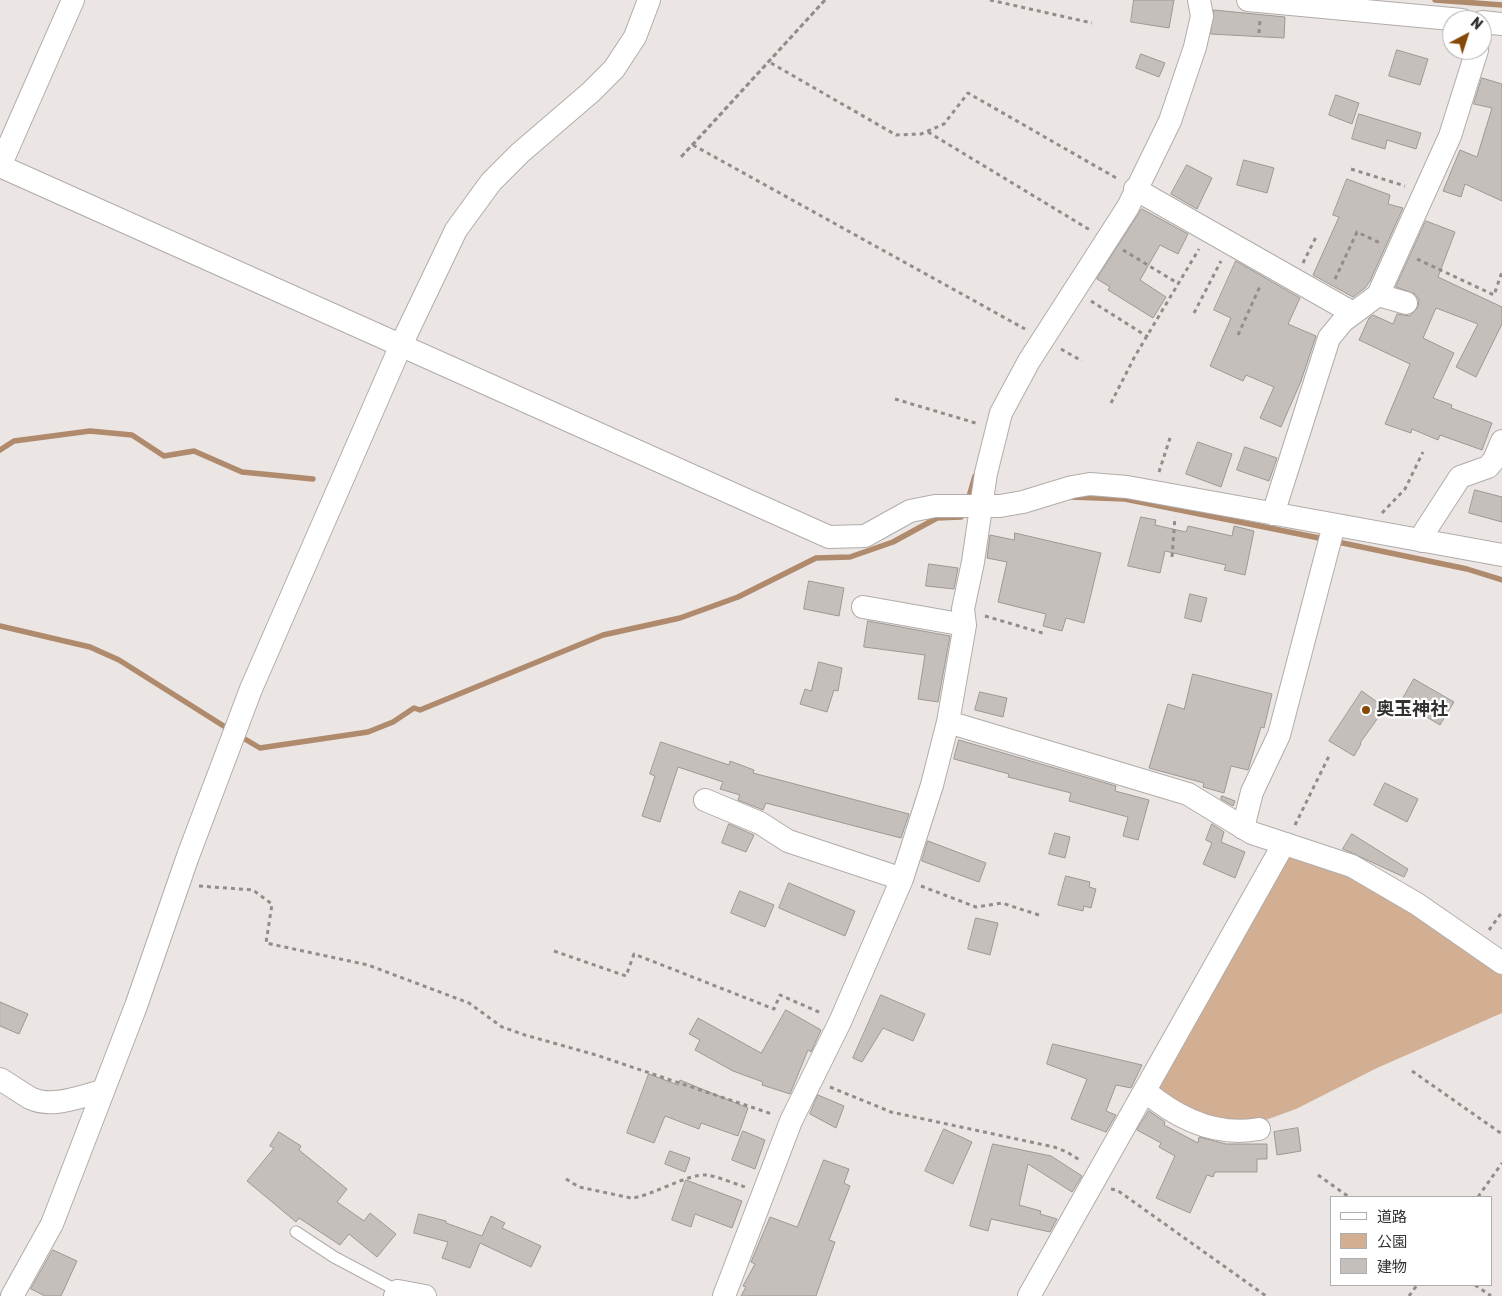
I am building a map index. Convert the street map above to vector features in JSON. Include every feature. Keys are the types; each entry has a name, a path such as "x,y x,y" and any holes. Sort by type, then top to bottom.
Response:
{"street":[{"path":"74,0 0,166 829,537 865,536 910,511 935,506 1000,506 1023,502 1072,486 1090,484 1153,492 1502,555"},
{"path":"12,1296 52,1224 251,689 402,345 456,230 491,182 520,153 591,92 614,69 635,37 649,0"},
{"path":"724,1296 762,1191 791,1120 840,1022 902,879 932,785 948,722 980,507 1001,413 1012,389 1128,207 1170,120 1195,47 1202,16 1199,0"},
{"path":"1248,0 1442,18"},
{"path":"1273,514 1329,338 1353,312 1378,295 1450,136 1474,60"},
{"path":"1136,190 1353,312"},
{"path":"1378,295 1406,303"},
{"path":"1422,540 1425,531 1460,477 1488,467 1494,460 1502,441"},
{"path":"1243,828 1252,792 1279,735 1334,525"},
{"path":"863,607 964,617"},
{"path":"948,722 1188,794 1252,834 1352,866 1417,904 1502,963"},
{"path":"705,800 760,823 788,841 902,879"},
{"path":"1028,1296 1282,847 1286,844"},
{"path":"0,1079 32,1098 43,1102 58,1102 103,1090"},
{"path":"1145,1091 1184,1116 1213,1129 1227,1132 1259,1129"},
{"path":"396,1294 426,1296"}],"lane":[{"path":"296,1232 396,1294"}],"path":[{"path":"825,0 693,144 1082,361"},
{"path":"990,0 1092,23"},
{"path":"771,63 896,135 922,134 944,124 968,93 1136,190"},
{"path":"928,132 1179,284"},
{"path":"1351,168 1425,192"},
{"path":"1111,403 1135,356 1148,337 1209,231"},
{"path":"1326,297 1357,232 1494,295 1502,272"},
{"path":"1294,279 1317,235"},
{"path":"1194,314 1230,243"},
{"path":"1238,335 1269,265"},
{"path":"1074,290 1148,337"},
{"path":"895,399 997,429"},
{"path":"1153,492 1170,438"},
{"path":"1362,530 1391,506 1405,489 1422,452"},
{"path":"1172,557 1176,496"},
{"path":"964,617 1046,634"},
{"path":"1286,844 1330,754"},
{"path":"902,879 976,907 1002,903 1042,916"},
{"path":"178,884 253,890 272,904 266,943 368,965 469,1003 502,1027 526,1036 596,1055 791,1120"},
{"path":"1485,935 1502,912"},
{"path":"554,951 626,976 634,954 774,1009 780,996 840,1022"},
{"path":"1412,1071 1502,1134"},
{"path":"811,1078 891,1112 1054,1147 1067,1152 1095,1179 1117,1190 1266,1296"},
{"path":"1479,1196 1502,1163"},
{"path":"566,1179 579,1187 631,1198 639,1198 649,1192 705,1175 762,1191"},
{"path":"1318,1176 1348,1196"},
{"path":"1476,1286 1491,1296"}],"green space":[{"path":"1287,853 1342,870 1502,970 1502,1013 1377,1068 1296,1109 1263,1121 1222,1122 1198,1117 1153,1086"}],"building":[{"path":"1134,0 1174,0 1169,28 1131,22"},
{"path":"1214,10 1285,17 1284,38 1211,34"},
{"path":"1397,50 1428,59 1420,85 1389,76"},
{"path":"1141,54 1165,63 1159,77 1136,68"},
{"path":"1482,78 1502,84 1502,201 1465,184 1461,197 1443,191 1460,150 1477,157 1492,108 1474,104"},
{"path":"1336,95 1359,103 1352,124 1329,115"},
{"path":"1359,114 1421,133 1416,149 1387,140 1385,149 1352,139"},
{"path":"1244,160 1274,168 1267,193 1237,185"},
{"path":"1187,165 1212,178 1197,209 1171,194"},
{"path":"1347,179 1390,195 1388,204 1403,208 1370,281 1365,288 1353,297 1313,275 1339,217 1333,215"},
{"path":"1142,209 1188,234 1178,254 1160,245 1140,280 1166,297 1153,318 1108,290 1110,287 1097,279"},
{"path":"1426,221 1455,232 1438,277 1502,307 1502,324 1476,377 1456,367 1478,324 1436,308 1423,338 1454,353 1433,398 1452,405 1451,408 1492,423 1482,450 1440,435 1438,440 1412,429 1411,433 1385,424 1410,364 1359,340 1369,318 1373,315 1393,324 1397,314 1410,316 1418,307 1419,300 1415,294 1396,287"},
{"path":"1236,261 1300,298 1288,324 1316,336 1301,381 1281,427 1260,418 1274,387 1246,375 1243,381 1210,366 1231,318 1214,310"},
{"path":"1198,442 1232,454 1221,487 1186,474"},
{"path":"1245,447 1277,458 1269,481 1237,470"},
{"path":"1475,490 1502,497 1502,522 1469,513"},
{"path":"1141,517 1156,520 1155,525 1186,532 1188,526 1232,536 1234,526 1254,531 1245,575 1224,570 1226,565 1165,551 1160,573 1128,566"},
{"path":"1015,533 1101,553 1084,623 1066,618 1062,631 1043,626 1046,614 998,602 1007,562 987,558 990,535 1014,540"},
{"path":"929,564 958,568 954,589 926,586"},
{"path":"809,581 844,588 839,616 804,609"},
{"path":"1190,594 1207,598 1201,622 1185,618"},
{"path":"868,621 950,636 938,702 918,699 925,655 864,647"},
{"path":"819,662 842,668 838,691 834,690 827,712 800,704 805,689 811,691"},
{"path":"1193,674 1272,694 1264,728 1261,727 1248,770 1231,766 1224,793 1203,787 1204,783 1149,768 1168,704 1184,709"},
{"path":"1414,679 1454,702 1440,725 1401,702"},
{"path":"1362,691 1385,708 1360,743 1354,756 1329,741"},
{"path":"980,692 1007,698 1003,717 975,710"},
{"path":"959,740 1116,786 1115,791 1149,800 1138,840 1123,836 1128,817 1069,801 1071,793 1008,777 1009,774 954,759"},
{"path":"661,742 729,765 730,761 754,770 753,773 909,814 901,838 766,803 763,810 738,800 740,795 720,789 723,782 678,767 660,822 642,816 655,776 650,774"},
{"path":"1385,783 1418,799 1407,822 1374,805"},
{"path":"1222,796 1235,801 1233,806 1221,799"},
{"path":"729,824 754,835 746,852 722,843"},
{"path":"1212,824 1224,832 1221,842 1245,852 1235,878 1203,864 1212,843 1206,840"},
{"path":"1055,833 1070,837 1065,858 1049,854"},
{"path":"1352,834 1408,869 1404,877 1343,849"},
{"path":"928,841 986,863 979,882 922,861"},
{"path":"1066,876 1090,882 1089,887 1096,889 1091,908 1084,906 1083,911 1058,905"},
{"path":"789,883 855,911 845,936 779,908"},
{"path":"740,891 774,905 765,927 731,913"},
{"path":"976,918 998,923 990,955 968,949"},
{"path":"881,995 925,1014 913,1041 883,1028 862,1062 853,1058"},
{"path":"0,1002 28,1014 19,1034 0,1026"},
{"path":"786,1010 821,1030 811,1052 808,1050 790,1094 762,1085 763,1082 733,1071 695,1050 700,1040 689,1034 698,1018 761,1053"},
{"path":"1053,1044 1142,1065 1131,1088 1116,1085 1106,1111 1116,1115 1106,1132 1071,1119 1087,1079 1047,1064"},
{"path":"649,1074 678,1085 680,1080 748,1108 738,1136 701,1123 699,1129 665,1116 654,1143 627,1133"},
{"path":"818,1095 844,1106 836,1128 810,1114"},
{"path":"1149,1111 1165,1122 1164,1125 1198,1143 1199,1137 1226,1144 1267,1144 1267,1159 1257,1159 1257,1172 1215,1172 1213,1177 1207,1175 1190,1213 1156,1198 1175,1156 1159,1147 1161,1143 1137,1130"},
{"path":"1298,1128 1301,1151 1277,1155 1274,1132"},
{"path":"944,1129 972,1142 953,1184 925,1171"},
{"path":"743,1131 765,1140 755,1169 732,1160"},
{"path":"279,1132 301,1146 299,1150 347,1189 337,1202 364,1221 370,1213 396,1234 377,1257 349,1234 340,1245 299,1218 296,1222 247,1181 274,1148 270,1146"},
{"path":"993,1144 1051,1156 1082,1176 1072,1192 1028,1164 1019,1205 1041,1211 1040,1214 1057,1219 1050,1232 991,1219 988,1231 970,1226"},
{"path":"670,1151 690,1158 685,1172 665,1164"},
{"path":"824,1160 849,1169 844,1183 850,1186 829,1240 835,1242 816,1296 741,1296 746,1287 743,1286 755,1264 751,1262 770,1217 797,1227"},
{"path":"686,1180 742,1201 732,1228 695,1214 691,1227 672,1220"},
{"path":"419,1214 446,1221 446,1223 482,1236 491,1216 505,1223 502,1228 541,1246 531,1267 480,1243 470,1268 442,1258 448,1242 414,1233"},
{"path":"53,1250 77,1261 61,1296 45,1296 31,1289"}],"waterway":[{"path":"1435,0 1502,5"},
{"path":"0,450 14,441 90,431 132,435 164,456 194,451 242,472 313,479"},
{"path":"968,500 975,476"},
{"path":"1070,497 1125,499 1324,539"},
{"path":"238,735 260,748 368,732 393,722 414,708 420,710 603,635 680,618 738,597 816,558 850,557 893,542 937,518 961,517"},
{"path":"1333,541 1467,569 1502,580"},
{"path":"0,626 90,647 119,660 230,730"}],"place":[{"name":"奥玉神社","path":"1366,710"}]}
